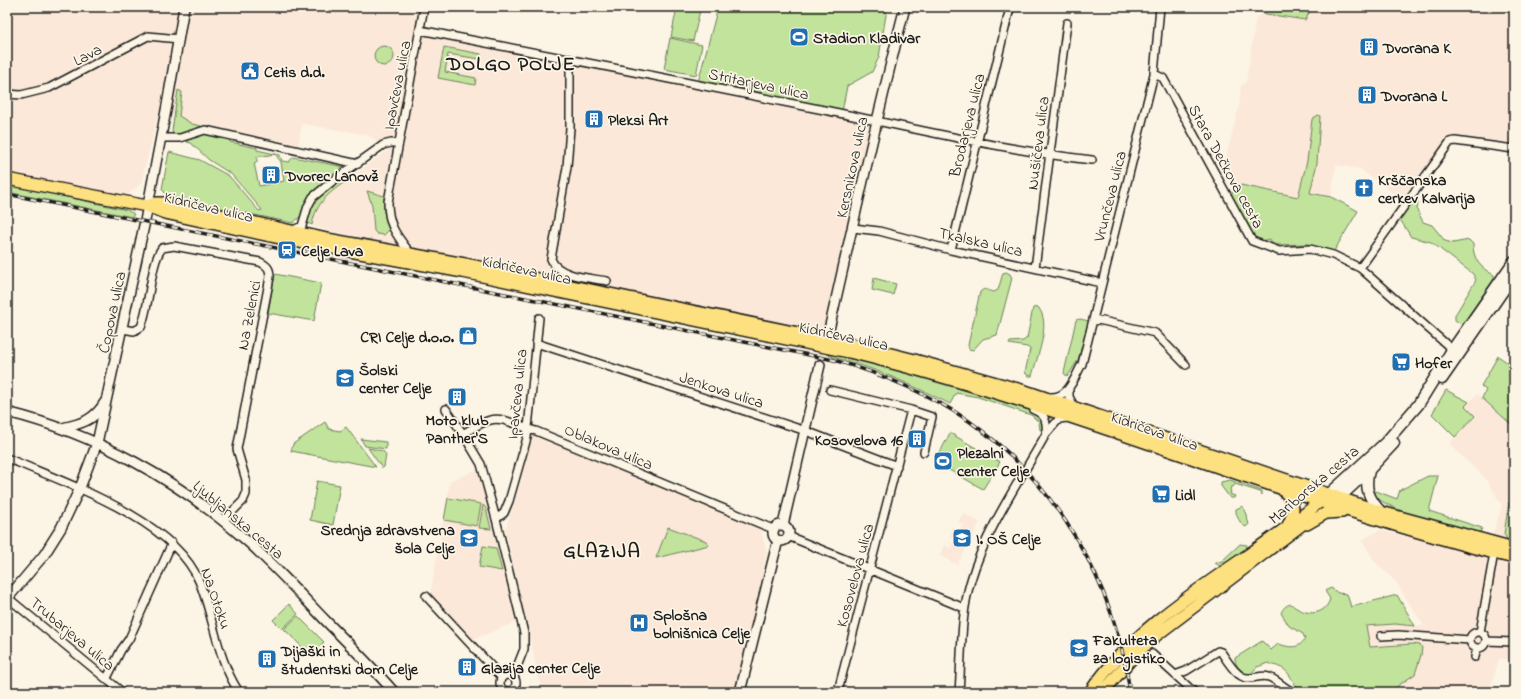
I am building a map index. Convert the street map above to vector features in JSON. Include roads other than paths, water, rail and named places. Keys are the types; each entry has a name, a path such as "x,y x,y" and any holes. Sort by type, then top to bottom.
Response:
{"main road":[{"path":"7,179 147,206"},
{"name":"Kidričeva ulica","path":"147,206 156,203 167,203 293,230 327,239 411,254 851,344 911,358 1039,396 1329,500 1494,553 1514,558"},
{"name":"Kidričeva ulica","path":"147,206 165,213 289,240 463,272 849,352 909,366 992,390 1282,489 1329,500"},
{"name":"Mariborska cesta","path":"1104,692 1133,657 1154,637 1369,470 1416,417 1514,261"},
{"name":"Mariborska cesta","path":"1329,500 1404,422 1514,275"},
{"path":"1282,489 1289,495 1293,506 1292,529 1319,516 1332,512 1344,513 1363,519 1379,516 1367,492 1366,479 1369,470"},
{"name":"Kidričeva ulica","path":"1379,516 1514,548"},
{"name":"Mariborska cesta","path":"1090,692 1127,648 1156,621 1292,529"}],"street":[{"name":"Čopova ulica","path":"7,598 30,573 53,541 84,489 97,444 123,329 161,138 184,7"},
{"name":"Ipavčeva ulica","path":"293,230 302,226 308,206 313,197 383,145 390,142 399,143 424,7"},
{"name":"Kersnikova ulica","path":"828,334 876,122 904,7"},
{"name":"Vrunčeva ulica","path":"1069,388 1082,364 1154,74 1160,7"},
{"name":"Brodarjeva ulica","path":"951,250 976,141 1010,8"},
{"name":"Nušičeva ulica","path":"1036,268 1049,155 1067,23"},
{"name":"Stritarjeva ulica","path":"420,30 570,59 876,122 1049,155 1092,160"},
{"name":"Lava","path":"7,94 21,95 49,88 148,36 179,39"},
{"path":"570,59 570,128 567,167 551,259 553,265 559,270 607,281"},
{"name":"Stara Dečkova cesta","path":"1154,74 1163,78 1252,241 1278,251 1310,249 1333,256 1360,268 1456,352"},
{"path":"161,138 180,138 205,130 258,141 355,166"},
{"path":"1360,268 1450,142 1455,141 1514,149"},
{"path":"399,143 388,202 388,215 396,234 411,254"},
{"name":"Tkalska ulica","path":"853,228 879,231 951,250 1102,283"},
{"name":"Na Zelenici","path":"123,329 134,331 141,327 150,295 156,259 162,248 174,246 260,262 267,266 270,270 270,277 237,449 246,480 246,494 243,501 223,521"},
{"name":"Ipavčeva ulica","path":"496,519 504,513 509,501 529,429 539,318"},
{"path":"1094,319 1155,333 1186,365"},
{"name":"Jenkova ulica","path":"536,343 806,431 897,466"},
{"path":"783,525 806,431 820,365"},
{"path":"1039,396 1056,397 1064,394 1069,388"},
{"path":"1069,388 1069,397 1075,409"},
{"path":"830,390 911,410 932,417 924,452"},
{"path":"992,390 1003,397 1042,414 1046,422 1046,434"},
{"path":"61,429 85,423 101,409 108,398"},
{"path":"446,409 481,464 496,519 524,632 524,648 513,677 516,684 513,691 508,692 498,690 502,678 506,675 513,677"},
{"name":"Kosovelova ulica","path":"838,691 911,410"},
{"name":"Ljubljanska cesta","path":"7,412 61,429 97,444 162,478 223,521 276,568 394,692"},
{"name":"Oblakova ulica","path":"463,434 482,422 497,418 529,429 773,530"},
{"path":"959,692 964,608 971,580 982,549 1046,434 1055,422 1063,418 1094,425"},
{"path":"7,458 84,489"},
{"name":"Na Otoku","path":"84,489 158,532 190,563 199,581 226,670 239,692"},
{"path":"783,525 779,525 773,530 773,536 778,540 785,540 788,536"},
{"path":"783,525 788,531 788,536"},
{"path":"788,536 964,608"},
{"path":"740,692 778,540"},
{"path":"107,678 120,650 129,639 172,544"},
{"path":"1480,632 1494,553"},
{"path":"426,596 502,678"},
{"name":"Trubarjeva ulica","path":"7,598 107,678 122,692"},
{"path":"1480,632 1485,635 1486,641 1482,647 1477,648 1472,645 1470,640 1473,634 1480,632"},
{"path":"1381,636 1398,635 1470,640"},
{"path":"1486,641 1514,642"},
{"path":"1476,657 1477,648"},
{"path":"1175,675 1186,671 1218,651 1221,652 1240,675 1247,678 1262,675 1270,677 1284,689 1293,692"},
{"path":"1152,654 1194,692"}],"tunnel":[{"path":"820,365 826,341"}],"railway":[{"path":"7,194 834,360 904,385 921,393 969,421 1001,446 1030,475 1055,506 1077,540 1096,576 1111,613 1122,652 1130,692"}],"place":[{"name":"Stadion Kladivar","path":"799,37"},
{"name":"Dvorana K","path":"1369,47"},
{"name":"Cetis d.d.","path":"250,71"},
{"name":"Dvorana L","path":"1367,95"},
{"name":"Pleksi Art","path":"594,119"},
{"name":"Dvorec Lanovž","path":"271,175"},
{"name":"Krščanska cerkev Kalvarija","path":"1364,188"},
{"name":"Celje Lava","path":"287,250"},
{"name":"CRI Celje d.o.o.","path":"468,336"},
{"name":"Hofer","path":"1401,362"},
{"name":"Šolski center Celje","path":"345,378"},
{"name":"Moto klub Panther'S","path":"457,397"},
{"name":"Kosovelova 16","path":"917,439"},
{"name":"Plezalni center Celje","path":"943,461"},
{"name":"Lidl","path":"1161,494"},
{"name":"Srednja zdravstvena šola Celje","path":"469,538"},
{"name":"I. OŠ Celje","path":"962,538"},
{"name":"Splošna bolnišnica Celje","path":"639,623"},
{"name":"Fakulteta za logistiko","path":"1079,648"},
{"name":"Dijaški in študentski dom Celje","path":"267,659"},
{"name":"Glazija center Celje","path":"467,667"}],"district":[{"name":"DOLGO POLJE","path":"511,63"},
{"name":"GLAZIJA","path":"602,550"}]}
